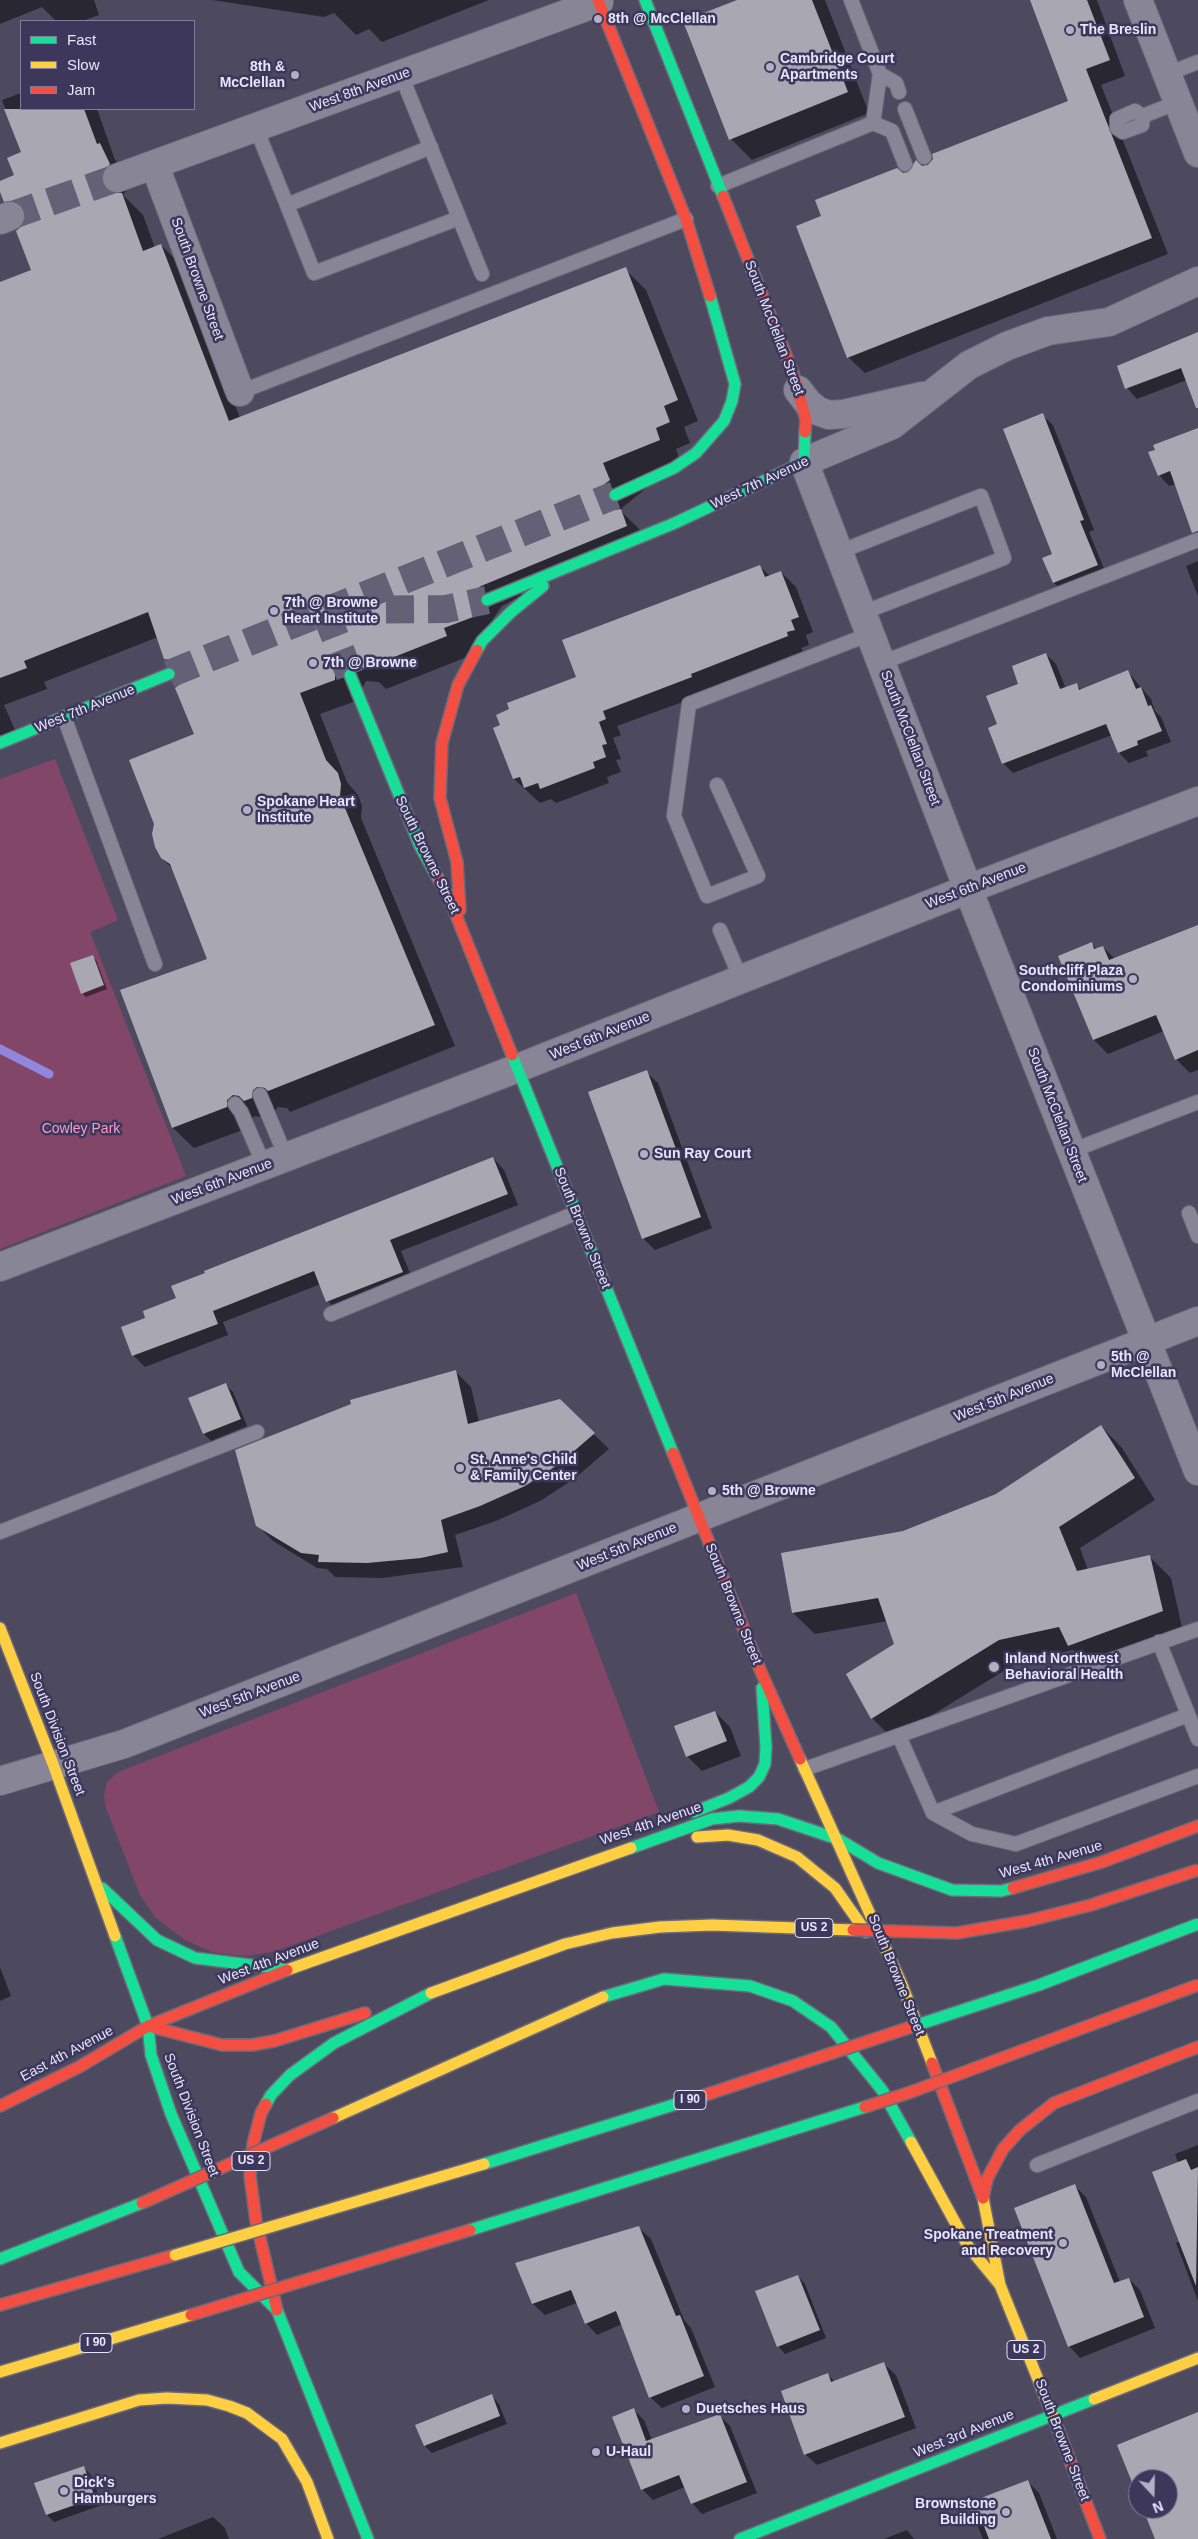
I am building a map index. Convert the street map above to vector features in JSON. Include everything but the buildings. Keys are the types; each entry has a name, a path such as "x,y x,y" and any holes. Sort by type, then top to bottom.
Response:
{"main road":[{"name":"South McClellan Street","path":"645,0 798,390 806,420 804,462"},
{"path":"600,1 686,219 732,368 735,384 732,401 724,421 696,453 674,468 615,495"},
{"name":"West 7th Avenue","path":"487,600 572,567 804,462"},
{"name":"West 7th Avenue","path":"461,926 457,862 440,798 442,743 449,713 458,685 482,641 537,590 572,567"},
{"name":"West 7th Avenue","path":"0,743 169,674"},
{"name":"South Browne Street","path":"350,675 400,802 420,846 448,895 461,926 761,1672 838,1839 902,1985 982,2198 1000,2285 1053,2415 1100,2539"},
{"name":"South Division Street","path":"0,1628 53,1764 148,2026 151,2055 159,2081 239,2272 277,2310 368,2539"},
{"path":"684,1816 730,1798 749,1787 759,1776 765,1764 766,1746 761,1672"},
{"name":"West 4th Avenue","path":"148,2026 287,1970 712,1819 739,1816 778,1819 838,1839 878,1862 952,1890 1001,1891 1066,1874 1198,1826"},
{"path":"634,1846 658,1826 666,1823"},
{"path":"634,1846 665,1844 698,1837 728,1835 758,1840 797,1857 835,1888 902,1985"},
{"name":"US 2","path":"277,2310 256,2221 250,2176 253,2144 261,2113 271,2095 290,2075 313,2058 334,2044 431,1993 556,1947 612,1933 660,1927 712,1925 957,1933 1027,1921 1091,1905 1198,1870"},
{"path":"95,1879 125,1912 157,1940 195,1958 287,1970"},
{"name":"I 90","path":"0,2305 498,2160 700,2097 1039,1985 1198,1924"},
{"path":"0,2259 142,2203 604,1997 664,1979 750,1986 793,2001 831,2027 882,2090 968,2246 1000,2285"},
{"name":"I 90","path":"0,2372 725,2152 911,2092 1198,1986"},
{"path":"148,2026 222,2045 252,2045 274,2041 431,1993"},
{"name":"East 4th Avenue","path":"0,2106 78,2067 148,2026"},
{"name":"US 2","path":"982,2198 987,2179 1004,2149 1020,2130 1054,2104 1198,2047"},
{"name":"West 3rd Avenue","path":"740,2539 1198,2358"},
{"path":"0,2443 139,2400 167,2398 207,2400 229,2406 247,2413 282,2439 307,2482 328,2539"}],"street":[{"path":"1138,0 1198,153"},
{"name":"West 8th Avenue","path":"117,178 155,166 600,1"},
{"name":"South Browne Street","path":"155,166 240,392"},
{"name":"West 7th Avenue","path":"804,462 892,425 969,365 1023,339 1048,331 1109,322 1198,281"},
{"name":"West 7th Avenue","path":"798,390 813,407 829,415 844,414 910,400 940,387"},
{"name":"South McClellan Street","path":"804,462 968,889 1198,1471"},
{"name":"West 6th Avenue","path":"0,1268 518,1068 968,889 1198,800"},
{"name":"West 5th Avenue","path":"0,1781 124,1744 1198,1321"}],"lane":[{"path":"851,0 880,74 873,123"},
{"path":"1167,74 1198,62"},
{"path":"880,74 896,83 899,92"},
{"path":"401,75 482,274"},
{"path":"1114,129 1118,119 1135,111 1143,116 1178,102"},
{"path":"906,109 924,157"},
{"path":"718,186 873,123 892,131 905,164"},
{"path":"256,128 314,273 459,218"},
{"path":"287,204 431,147"},
{"path":"240,392 686,219"},
{"path":"717,785 758,876 707,896 674,816 689,704 866,624 1004,558 981,496 839,552"},
{"path":"881,663 1198,540"},
{"path":"64,718 155,964"},
{"path":"720,930 741,979"},
{"path":"260,1094 275,1161"},
{"path":"1071,1151 1198,1102"},
{"path":"235,1104 275,1161"},
{"path":"331,1314 576,1213"},
{"path":"1190,1213 1198,1236"},
{"path":"0,1532 257,1432"},
{"path":"806,1769 1198,1629"},
{"path":"1160,1642 1198,1739"},
{"path":"933,1813 1188,1715"},
{"path":"899,1736 933,1813 972,1834 1016,1844 1198,1776"},
{"path":"1038,2165 1198,2101"}],"green space":[{"name":"Cowley Park","path":"55,759 118,920 90,932 186,1176 0,1249 0,779"},
{"path":"576,1593 659,1812 273,1952 244,1956 212,1952 185,1940 156,1918 140,1895 106,1808 104,1795 107,1782 118,1772"}],"waterway":[{"path":"0,1049 49,1074"}],"tunnel":[{"path":"10,216 117,178"},
{"path":"169,674 615,495"},
{"path":"344,610 446,609 487,600"},
{"path":"325,611 350,675"}],"traffic: fast":[{"path":"645,0 723,196"},
{"path":"615,495 674,468 696,453 724,421 732,401 735,384 710,296"},
{"path":"487,600 675,523 804,462 805,432"},
{"path":"477,650 482,641 511,612 543,586"},
{"path":"0,743 169,674"},
{"path":"350,675 420,846 439,880"},
{"path":"512,1055 673,1453"},
{"path":"694,1812 729,1798 749,1787 759,1777 765,1764 766,1747 762,1688"},
{"path":"631,1848 712,1819 739,1816 778,1819 838,1839 878,1863 952,1890 1001,1891 1013,1888"},
{"path":"102,1888 157,1940 195,1958 283,1969"},
{"path":"911,2027 1039,1985 1198,1924"},
{"path":"115,1936 148,2026 151,2055 171,2114 239,2272 276,2309"},
{"path":"603,1997 664,1979 750,1986 793,2001 831,2027 882,2090 911,2142"},
{"path":"266,2104 271,2095 290,2075 334,2043 431,1993"},
{"path":"484,2164 702,2096"},
{"path":"470,2230 865,2107"},
{"path":"0,2259 142,2203"},
{"path":"277,2310 368,2539"},
{"path":"740,2539 1094,2399"}],"traffic: slow":[{"path":"0,1628 53,1764 115,1936"},
{"path":"800,1759 902,1985 932,2063"},
{"path":"697,1837 728,1835 758,1840 797,1857 835,1888 866,1932"},
{"path":"287,1970 631,1848"},
{"path":"431,1993 565,1944 612,1933 660,1927 712,1925 853,1930"},
{"path":"333,2118 603,1997"},
{"path":"911,2142 968,2246 1000,2285"},
{"path":"175,2255 484,2164"},
{"path":"983,2198 1000,2285 1058,2429"},
{"path":"0,2372 191,2315"},
{"path":"1094,2399 1198,2358"},
{"path":"0,2443 139,2400 167,2398 207,2400 229,2406 247,2413 282,2439 307,2482 328,2539"}],"traffic: jam":[{"path":"598,0 686,219 710,296"},
{"path":"723,196 793,373 806,420 805,432"},
{"path":"460,910 457,862 440,798 442,743 458,685 477,650"},
{"path":"439,880 448,895 512,1055"},
{"path":"673,1453 761,1672 800,1759"},
{"path":"1013,1888 1102,1862 1198,1826"},
{"path":"853,1930 957,1933 1027,1921 1091,1905 1198,1870"},
{"path":"0,2106 79,2067 148,2026 287,1970"},
{"path":"865,2107 911,2092 1198,1985"},
{"path":"148,2026 222,2045 252,2045 274,2041 365,2013"},
{"path":"702,2096 911,2027"},
{"path":"983,2198 987,2179 1003,2149 1020,2130 1054,2103 1198,2047"},
{"path":"932,2063 983,2198"},
{"path":"266,2104 261,2113 253,2144 250,2176 256,2221 277,2310"},
{"path":"142,2203 333,2118"},
{"path":"191,2315 470,2230"},
{"path":"0,2305 175,2255"},
{"path":"1058,2429 1100,2539"}],"place":[{"name":"8th @ McClellan","path":"598,19"},
{"name":"The Breslin","path":"1070,30"},
{"name":"Cambridge Court Apartments","path":"770,67"},
{"name":"8th & McClellan","path":"295,75"},
{"name":"7th @ Browne Heart Institute","path":"274,611"},
{"name":"7th @ Browne","path":"313,663"},
{"name":"Spokane Heart Institute","path":"247,810"},
{"name":"Southcliff Plaza Condominiums","path":"1133,979"},
{"name":"Sun Ray Court","path":"644,1154"},
{"name":"5th @ McClellan","path":"1101,1365"},
{"name":"St. Anne's Child & Family Center","path":"460,1468"},
{"name":"5th @ Browne","path":"712,1491"},
{"name":"Inland Northwest Behavioral Health","path":"994,1667"},
{"name":"Spokane Treatment and Recovery","path":"1063,2243"},
{"name":"Duetsches Haus","path":"686,2409"},
{"name":"U-Haul","path":"596,2452"},
{"name":"Dick's Hamburgers","path":"64,2491"},
{"name":"Brownstone Building","path":"1006,2512"}]}
